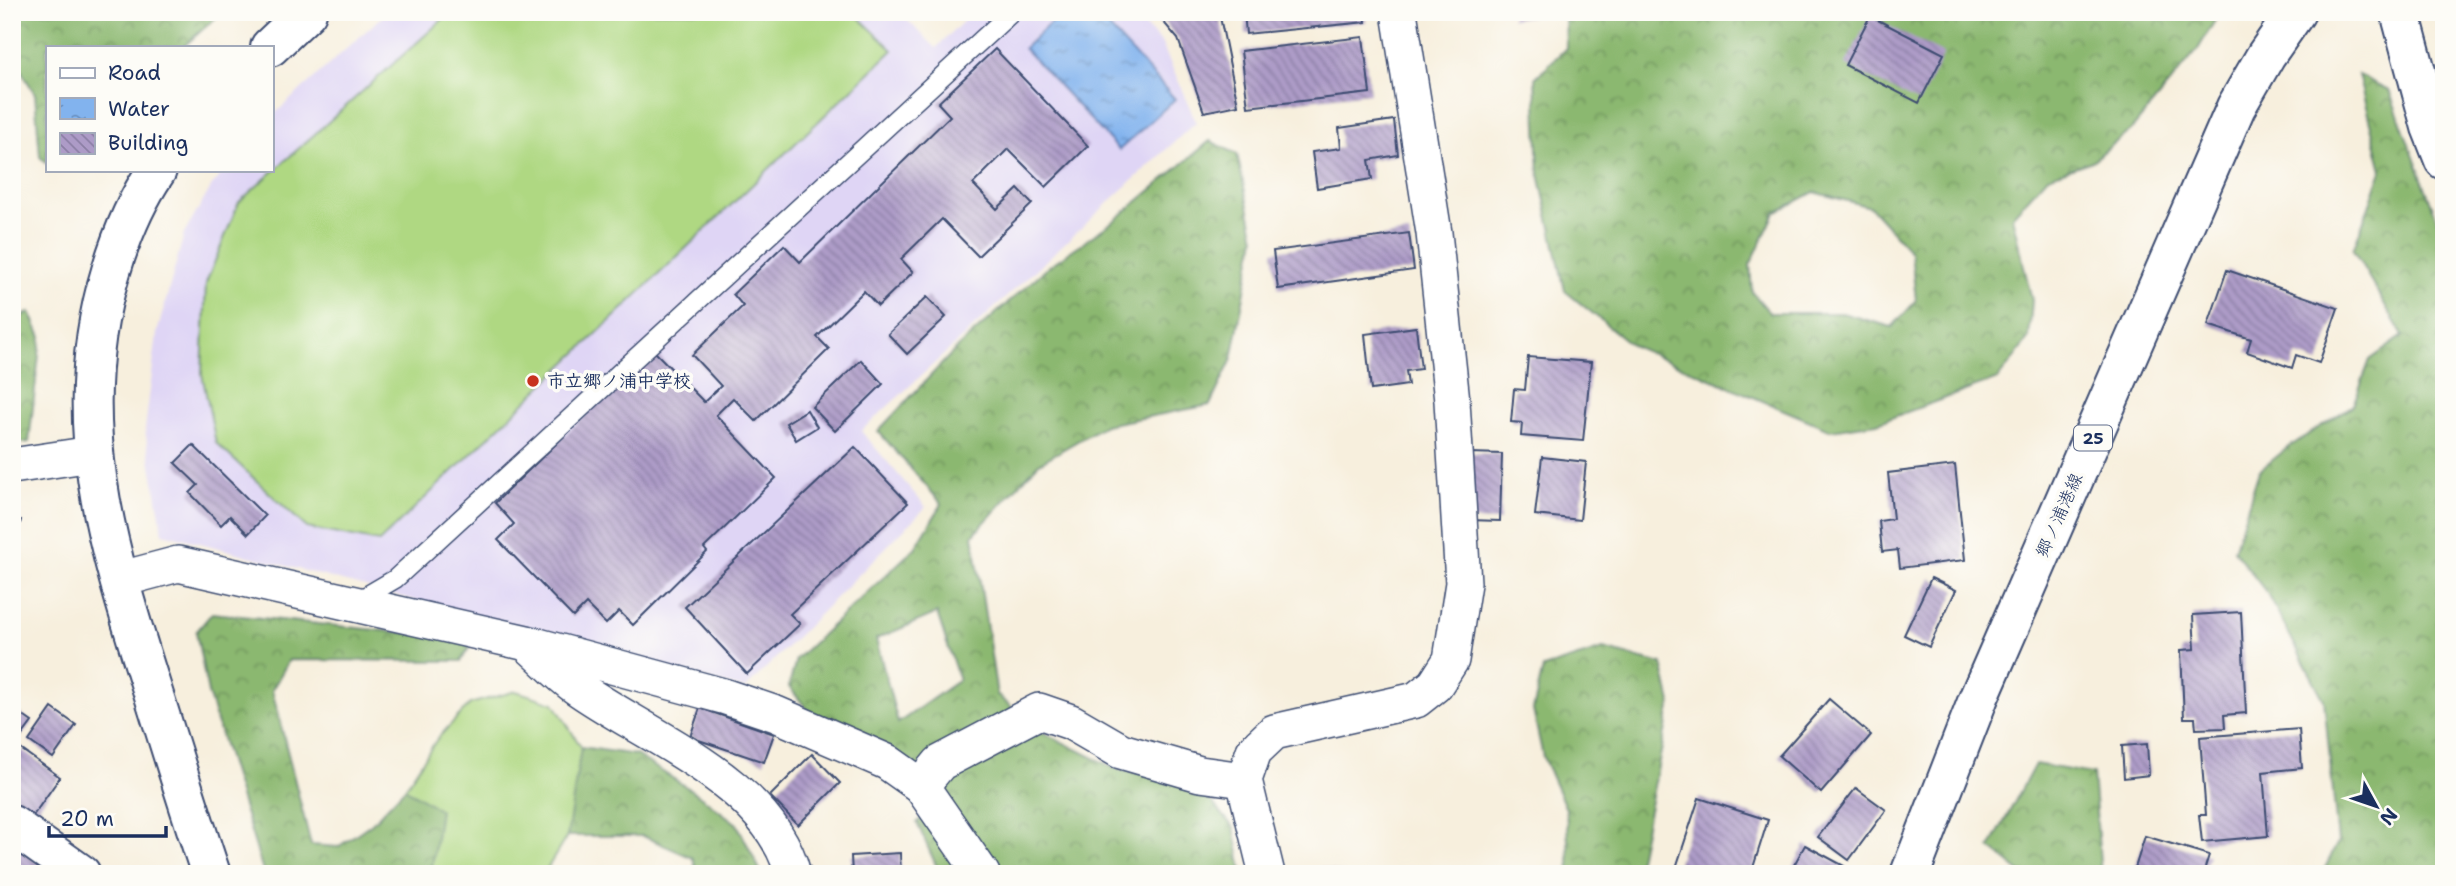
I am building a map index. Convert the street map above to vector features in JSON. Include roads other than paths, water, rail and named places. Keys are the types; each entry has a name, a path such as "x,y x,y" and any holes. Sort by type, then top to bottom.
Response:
{"street":[{"path":"271,46 307,12"},
{"path":"1268,874 1244,780 1254,751 1274,732 1416,701 1435,685 1451,660 1463,583 1452,401 1434,233 1399,12"},
{"name":"郷ノ浦港線","path":"1910,874 1979,697 2236,107 2266,55 2296,12"},
{"path":"2400,12 2431,127 2444,160"},
{"path":"156,172 129,217 103,299 93,358 92,454 118,580 211,874"},
{"path":"12,466 92,454"},
{"path":"118,580 178,564 527,643 723,696 776,714 887,762 921,786 982,874"},
{"path":"527,643 574,686 679,750 729,785 765,821 787,850 793,874"},
{"path":"921,786 940,763 1039,711 1071,722 1121,751 1200,774 1244,780"},
{"path":"12,825 81,874"}],"lane":[{"path":"353,603 395,579 1012,12"}],"water":[{"path":"1062,12 1095,12 1175,99 1119,150 1024,48"}],"place":[{"name":"市立郷ノ浦中学校","path":"533,381"}]}
